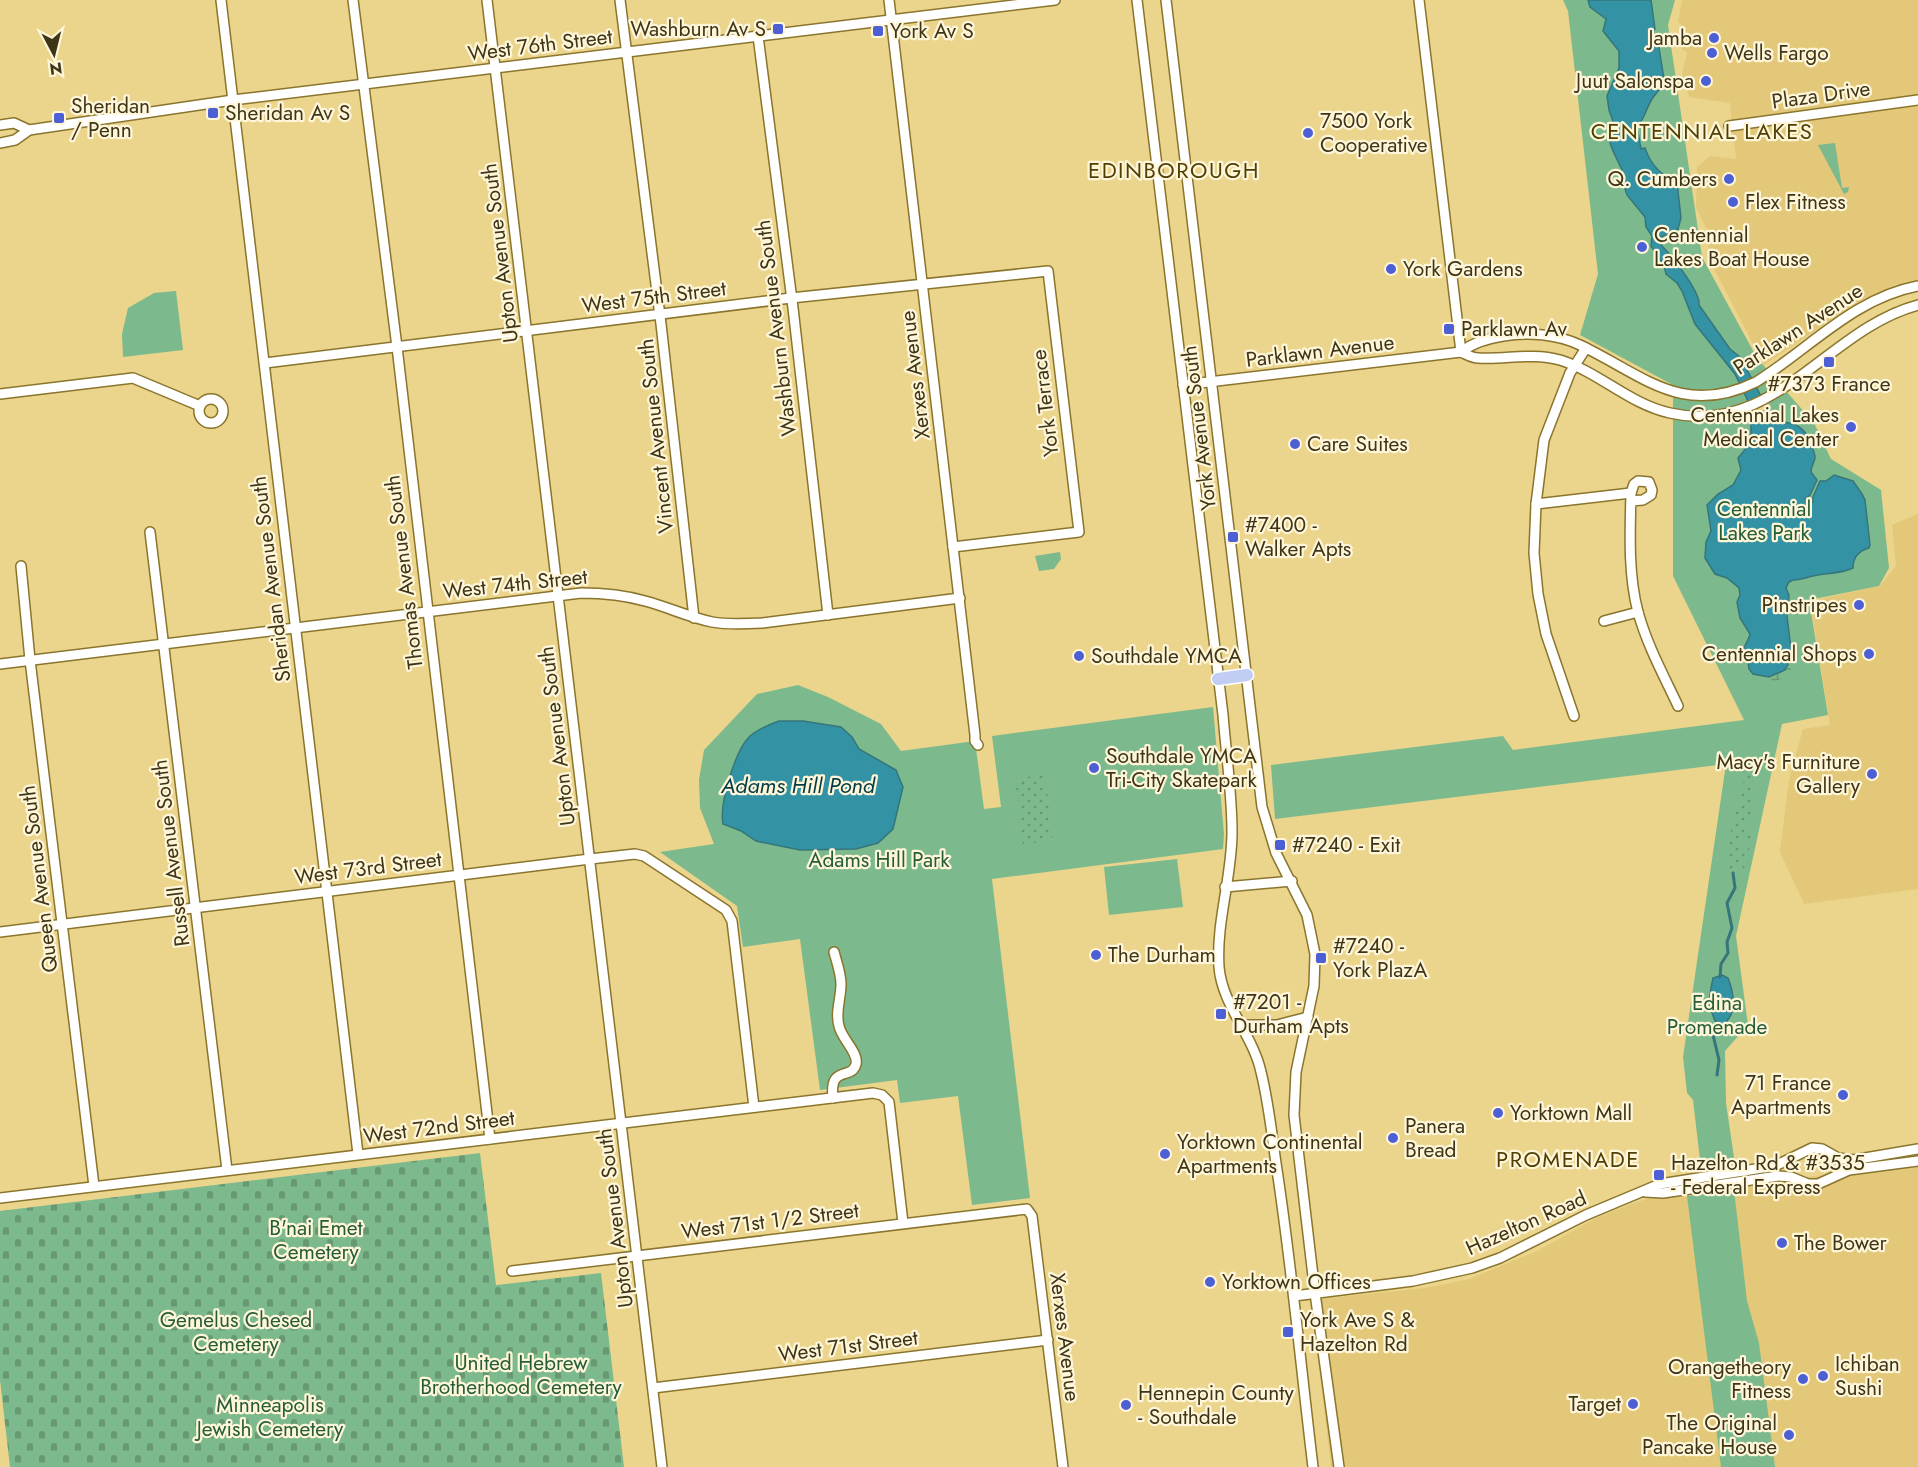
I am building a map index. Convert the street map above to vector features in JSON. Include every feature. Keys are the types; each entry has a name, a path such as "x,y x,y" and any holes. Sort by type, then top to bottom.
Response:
{"main road":[{"path":"1218,679 1247,675"}],"street":[{"name":"Sheridan Avenue South","path":"221,0 358,1154"},
{"name":"Thomas Avenue South","path":"353,0 397,347 426,612 490,1139"},
{"name":"Upton Avenue South","path":"488,0 662,1467"},
{"name":"Vincent Avenue South","path":"620,0 660,314 694,618"},
{"name":"Xerxes Avenue","path":"889,0 975,741 978,745"},
{"name":"West 76th Street","path":"0,125 14,123 29,129 233,100 1055,0"},
{"name":"York Avenue South","path":"1137,0 1218,679 1228,781 1231,851 1220,930 1220,969 1231,1006 1243,1024 1261,1069 1284,1215 1313,1467"},
{"name":"York Avenue South","path":"1166,0 1262,807 1276,853 1307,915 1315,954 1314,986 1296,1072 1294,1115 1339,1467"},
{"path":"1419,0 1461,352"},
{"name":"Washburn Avenue South","path":"758,36 828,615"},
{"name":"Plaza Drive","path":"1729,126 1918,100"},
{"name":"West 76th Street","path":"0,143 15,140 29,129"},
{"name":"West 75th Street","path":"265,363 791,298 1048,271"},
{"name":"York Terrace","path":"953,547 1079,531 1048,271"},
{"name":"Parklawn Avenue","path":"1461,352 1473,343 1524,334 1552,336 1566,339 1586,348 1664,389 1696,396 1736,390 1755,382 1858,309 1888,293 1918,286"},
{"name":"Parklawn Avenue","path":"1183,385 1461,352 1476,358 1517,355 1545,357 1575,365 1639,403 1654,409 1684,416 1722,415 1743,410 1765,400 1876,322 1898,311 1918,305"},
{"path":"1574,716 1546,634 1534,553 1536,504 1544,440 1575,365 1586,348"},
{"path":"0,394 133,378 200,406"},
{"path":"1536,504 1630,497 1630,556 1638,612 1678,706"},
{"name":"Russell Avenue South","path":"150,532 227,1170"},
{"name":"Queen Avenue South","path":"21,566 30,660 94,1186"},
{"name":"West 74th Street","path":"0,664 559,595 592,593 625,596 694,618 738,625 960,598"},
{"path":"1604,621 1638,612"},
{"name":"West 73rd Street","path":"0,932 590,859 635,854 644,856 726,910 732,921 754,1107"},
{"path":"1225,887 1292,881"},
{"path":"833,1098 832,1085 836,1078 854,1068 857,1063 856,1056 844,1041 839,1027 837,1007 841,986 834,952"},
{"path":"1243,1024 1277,1025 1308,1017"},
{"name":"West 72nd Street","path":"0,1198 873,1093 882,1095 889,1102 903,1223"},
{"name":"Hazelton Road","path":"1294,1296 1413,1281 1472,1268 1500,1258 1593,1212 1659,1184 1775,1166 1812,1148 1822,1149 1838,1158 1853,1160 1918,1149"},
{"path":"1830,1153 1835,1168 1832,1178"},
{"path":"1798,1155 1794,1168 1800,1180"},
{"name":"Hazelton Road","path":"1642,1192 1663,1193 1778,1176 1791,1177 1807,1184 1818,1184 1849,1170 1918,1161"},
{"name":"West 71st 1/2 Street","path":"512,1271 903,1223 1027,1209 1031,1212"},
{"name":"Xerxes Avenue","path":"1031,1212 1063,1467"},
{"name":"West 71st Street","path":"653,1388 1048,1340"}],"shaded area":[{"path":"1682,0 1918,0 1918,281 1896,284 1849,308 1764,365 1710,261 1707,230 1696,207 1697,167 1710,156 1736,159 1730,103 1689,97 1682,74 1687,53 1681,48 1684,27 1678,22"},
{"path":"1918,514 1918,889 1804,904 1780,852 1789,780 1803,729 1830,725 1810,601 1880,586 1896,566 1892,525"},
{"path":"1918,1164 1918,1467 1331,1467 1311,1300 1425,1288 1469,1279 1537,1251 1596,1218 1667,1193"}],"green space":[{"name":"Centennial Lakes Park","path":"1563,0 1675,0 1668,25 1702,257 1757,358 1814,423 1831,459 1881,490 1889,568 1879,586 1809,600 1828,715 1782,724 1736,936 1748,1025 1725,1051 1726,1103 1735,1164 1701,1168 1693,1100 1687,1093 1683,1057 1726,764 1275,819 1271,765 1503,736 1513,750 1744,720 1673,576 1673,385 1580,335 1598,274 1568,11"},
{"path":"1835,143 1842,188 1849,187 1848,192 1844,194 1818,145"},
{"path":"176,291 183,350 123,357 122,334 128,308 154,293"},
{"path":"1060,552 1061,559 1054,569 1039,571 1035,556"},
{"path":"1790,632 1793,653 1789,675 1775,681 1765,682 1755,680 1747,674 1740,661 1744,658 1756,675 1765,677 1787,667 1791,650"},
{"name":"Adams Hill Park","path":"798,685 828,697 881,724 901,751 975,741 984,809 1001,807 992,736 1213,707 1224,834 1223,849 992,879 1030,1198 972,1205 958,1096 900,1103 897,1080 820,1090 800,939 743,947 737,906 660,852 714,844 700,808 699,780 704,750 757,694"},
{"path":"1750,764 1751,812 1740,845 1738,870 1728,870 1731,828 1744,786 1741,766"},
{"path":"1045,775 1053,841 1023,844 1015,778"},
{"path":"1749,831 1751,832 1747,869 1743,878 1742,855"},
{"path":"1177,859 1183,907 1109,915 1104,867"},
{"path":"480,1153 496,1285 601,1273 624,1467 10,1467 0,1380 0,1211"},
{"path":"1734,1190 1747,1301 1759,1343 1775,1467 1721,1467 1687,1196"}],"water":[{"name":"CENTENNIAL LAKES","path":"1588,0 1651,0 1655,29 1652,33 1657,36 1665,85 1654,96 1637,127 1641,149 1645,148 1653,164 1661,173 1677,182 1681,218 1678,229 1661,237 1662,246 1691,284 1696,292 1699,305 1730,349 1740,357 1774,420 1800,427 1811,443 1815,458 1811,472 1817,480 1810,495 1805,499 1806,502 1809,504 1813,502 1820,481 1826,481 1834,475 1853,481 1865,500 1870,545 1857,555 1853,568 1789,582 1786,588 1789,595 1787,616 1792,657 1785,670 1769,677 1753,674 1749,669 1748,661 1741,656 1750,634 1740,618 1737,602 1740,595 1739,588 1727,578 1715,574 1705,558 1706,542 1711,531 1707,505 1718,494 1733,485 1741,470 1738,458 1748,446 1751,435 1751,416 1747,399 1735,374 1695,324 1682,291 1677,283 1666,274 1664,265 1651,246 1652,236 1646,227 1645,217 1627,195 1622,170 1610,143 1614,124 1607,96 1619,68 1619,51 1603,31 1606,19 1590,7"},
{"name":"Adams Hill Pond","path":"779,721 803,721 841,727 852,737 859,749 896,770 903,787 893,829 878,843 856,849 800,850 756,841 741,831 723,824 723,804 729,778 744,743 763,727"},
{"path":"1722,975 1728,978 1732,990 1733,1010 1731,1016 1722,1025 1715,1021 1710,1000 1713,978"}],"pier":[{"path":"1763,394 1771,407 1748,418 1745,402"}],"waterway":[{"path":"1720,977 1721,964 1728,953 1727,942 1732,928 1727,903 1735,888 1733,873"},
{"path":"1717,1075 1719,1060 1713,1035 1718,1022"}],"place":[{"name":"Washburn Av S","path":"778,29"},
{"name":"York Av S","path":"878,31"},
{"name":"Jamba","path":"1714,38"},
{"name":"Wells Fargo","path":"1712,53"},
{"name":"Juut Salonspa","path":"1706,81"},
{"name":"Sheridan Av S","path":"213,113"},
{"name":"Sheridan / Penn","path":"59,118"},
{"name":"7500 York Cooperative","path":"1308,133"},
{"name":"Q. Cumbers","path":"1729,179"},
{"name":"Flex Fitness","path":"1733,202"},
{"name":"Centennial Lakes Boat House","path":"1642,247"},
{"name":"York Gardens","path":"1391,269"},
{"name":"Parklawn Av","path":"1449,329"},
{"name":"#7373 France","path":"1829,362"},
{"name":"Centennial Lakes Medical Center","path":"1851,427"},
{"name":"Care Suites","path":"1295,444"},
{"name":"#7400 - Walker Apts","path":"1233,537"},
{"name":"Pinstripes","path":"1859,605"},
{"name":"Centennial Shops","path":"1869,654"},
{"name":"Southdale YMCA","path":"1079,656"},
{"name":"Southdale YMCA Tri-City Skatepark","path":"1094,768"},
{"name":"Macy's Furniture Gallery","path":"1872,774"},
{"name":"#7240 - Exit","path":"1280,845"},
{"name":"The Durham","path":"1096,955"},
{"name":"#7240 - York PlazA","path":"1321,958"},
{"name":"#7201 - Durham Apts","path":"1221,1014"},
{"name":"71 France Apartments","path":"1843,1095"},
{"name":"Yorktown Mall","path":"1498,1113"},
{"name":"Panera Bread","path":"1393,1138"},
{"name":"Yorktown Continental Apartments","path":"1165,1154"},
{"name":"Hazelton Rd & #3535 - Federal Express","path":"1659,1175"},
{"name":"The Bower","path":"1782,1243"},
{"name":"Yorktown Offices","path":"1210,1282"},
{"name":"York Ave S & Hazelton Rd","path":"1288,1332"},
{"name":"Ichiban Sushi","path":"1823,1376"},
{"name":"Orangetheory Fitness","path":"1803,1379"},
{"name":"Target","path":"1633,1404"},
{"name":"Hennepin County - Southdale","path":"1126,1405"},
{"name":"The Original Pancake House","path":"1789,1435"}],"district":[{"name":"CENTENNIAL LAKES","path":"1702,131"},
{"name":"EDINBOROUGH","path":"1174,170"},
{"name":"PROMENADE","path":"1568,1159"}],"park label":[{"name":"Edina Promenade","path":"1717,1015"},
{"name":"B'nai Emet Cemetery","path":"316,1240"},
{"name":"Gemelus Chesed Cemetery","path":"236,1332"},
{"name":"United Hebrew Brotherhood Cemetery","path":"521,1375"},
{"name":"Minneapolis Jewish Cemetery","path":"270,1417"}]}
